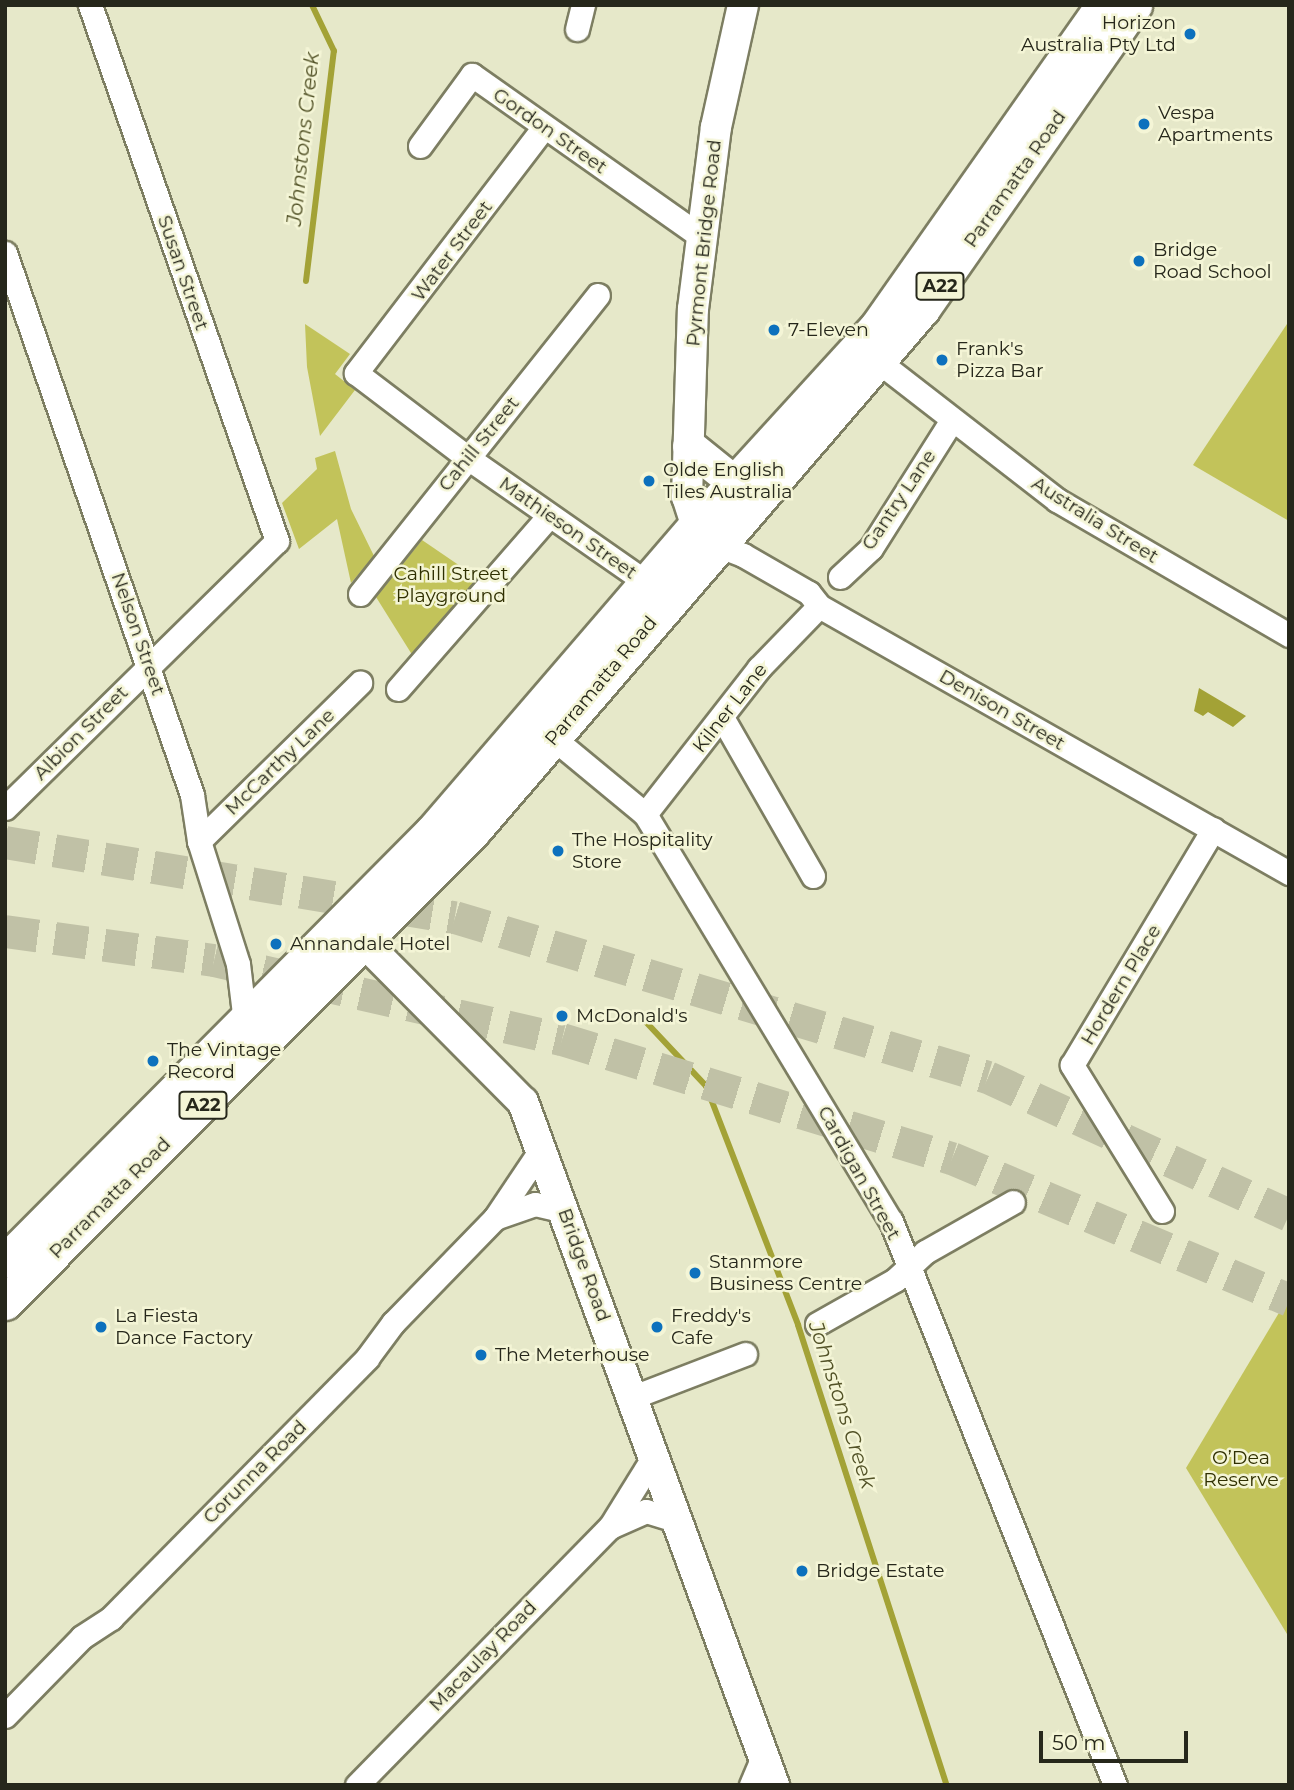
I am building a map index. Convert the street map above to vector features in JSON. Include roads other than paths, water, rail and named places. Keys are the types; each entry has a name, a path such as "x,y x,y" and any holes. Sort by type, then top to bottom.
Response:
{"highway":[{"name":"Parramatta Road","path":"5,1261 245,1022 452,855 553,737 706,534 734,482 898,299 1102,5"},
{"name":"Parramatta Road","path":"5,1303 355,933 463,796 646,582 706,534 879,362 956,264 1135,5"},
{"path":"689,446 734,482"}],"main road":[{"name":"Pyrmont Bridge Road","path":"706,534 688,502 692,309 716,127 743,5"},
{"name":"Bridge Road","path":"355,933 514,1091 542,1148 774,1785"}],"street":[{"name":"Susan Street","path":"90,5 277,541"},
{"path":"577,29 583,5"},
{"name":"Gordon Street","path":"420,146 472,75 702,237"},
{"name":"Water Street","path":"356,373 544,127"},
{"name":"Nelson Street","path":"5,253 150,666 192,796 199,842 238,964 245,1022"},
{"name":"Cahill Street","path":"360,594 598,295"},
{"name":"Australia Street","path":"879,362 1057,500 1289,635"},
{"name":"Mathieson Street","path":"356,373 468,458 646,582"},
{"name":"Gantry Lane","path":"840,577 871,548 952,420"},
{"path":"398,689 549,516"},
{"name":"Denison Street","path":"706,534 809,593 819,606 1289,873"},
{"name":"Albion Street","path":"5,808 277,541"},
{"name":"Kilner Lane","path":"645,814 723,719 760,668 819,606"},
{"name":"McCarthy Lane","path":"199,842 360,683"},
{"path":"723,719 813,876"},
{"name":"Cardigan Street","path":"553,737 645,814 891,1221 1115,1785"},
{"name":"Hordern Place","path":"1162,1211 1072,1065 1213,829"},
{"name":"Corunna Road","path":"5,1716 82,1637 111,1618 367,1358 393,1323 495,1218 542,1148"},
{"path":"817,1324 895,1280 925,1252 1013,1202"},
{"name":"Corunna Road","path":"495,1218 535,1204 565,1211"},
{"path":"633,1397 745,1354"},
{"name":"Macaulay Road","path":"357,1785 610,1527 654,1456"},
{"name":"Macaulay Road","path":"610,1527 646,1511 678,1521"},
{"path":"751,1785 763,1757"}],"waterway":[{"name":"Johnstons Creek","path":"306,281 334,51 312,5"},
{"name":"Johnstons Creek","path":"645,1021 706,1086 798,1325 947,1785"}],"tunnel":[{"path":"5,842 455,917 988,1077 1289,1215"},
{"path":"5,931 214,960 562,1039 952,1158 1289,1300"}],"place":[{"name":"Horizon Australia Pty Ltd","path":"1190,34"},
{"name":"Vespa Apartments","path":"1144,124"},
{"name":"Bridge Road School","path":"1139,261"},
{"name":"7-Eleven","path":"774,330"},
{"name":"Frank's Pizza Bar","path":"942,360"},
{"name":"Olde English Tiles Australia","path":"649,481"},
{"name":"The Hospitality Store","path":"558,851"},
{"name":"Annandale Hotel","path":"276,944"},
{"name":"McDonald's","path":"562,1016"},
{"name":"The Vintage Record","path":"153,1061"},
{"name":"Stanmore Business Centre","path":"695,1273"},
{"name":"La Fiesta Dance Factory","path":"101,1327"},
{"name":"Freddy's Cafe","path":"657,1327"},
{"name":"The Meterhouse","path":"481,1355"},
{"name":"Bridge Estate","path":"802,1571"}],"park label":[{"name":"Cahill Street Playground","path":"451,585"},
{"name":"O’Dea Reserve","path":"1241,1469"}]}
